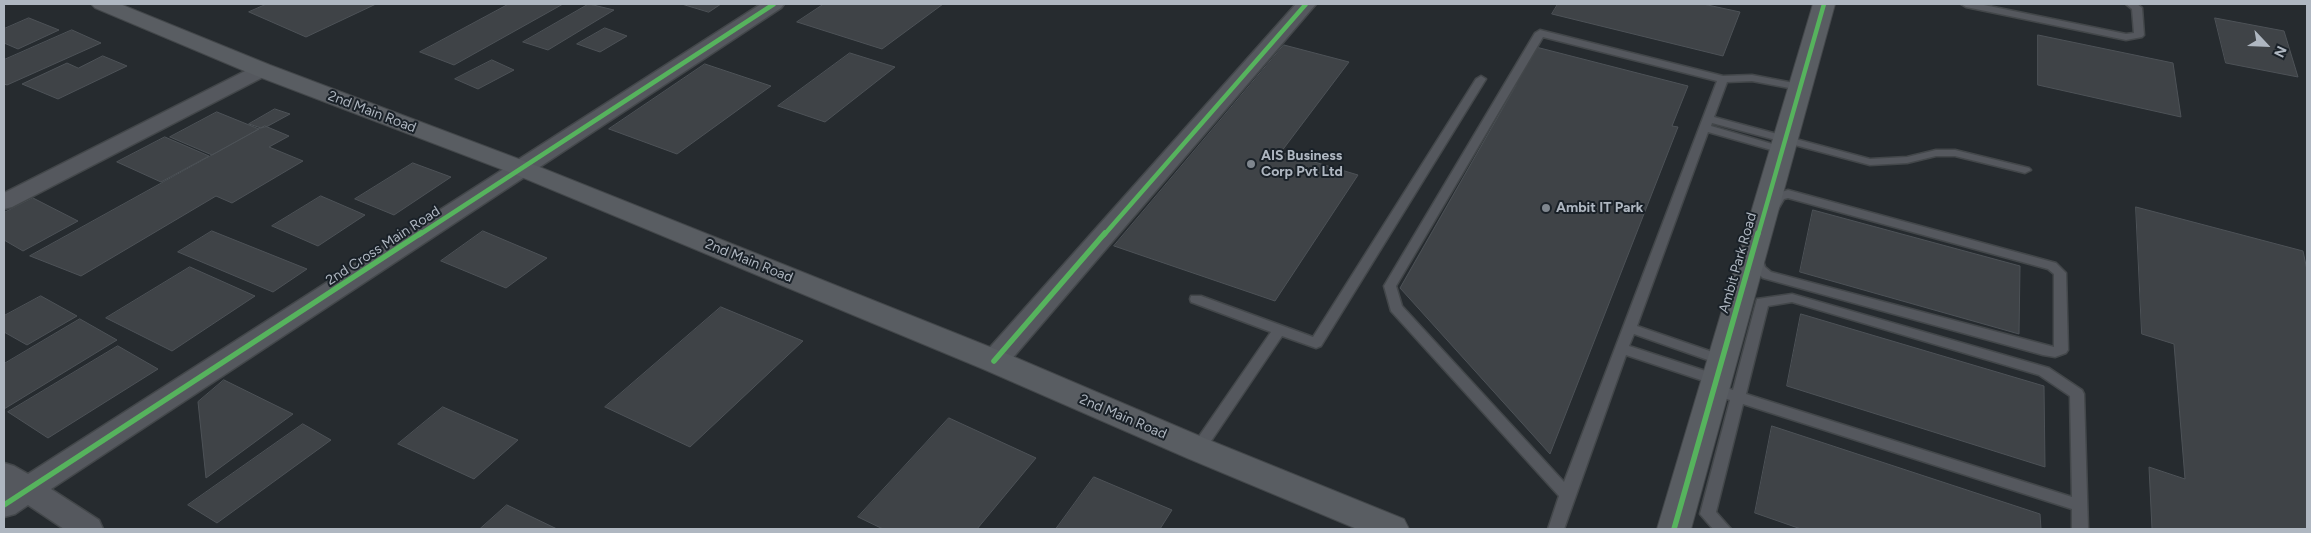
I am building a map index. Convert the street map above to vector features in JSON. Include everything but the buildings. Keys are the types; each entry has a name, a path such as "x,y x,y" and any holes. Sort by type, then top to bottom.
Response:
{"main road":[{"name":"2nd Main Road","path":"102,4 262,70 523,169 994,361 1198,449 1392,529"},
{"name":"Ambit Park Road","path":"1674,529 1723,381 1767,215 1783,146 1824,4"}],"street":[{"name":"2nd Cross Main Road","path":"12,490 523,169 774,4"},
{"path":"994,361 1306,4"},
{"path":"4,202 262,70"},
{"path":"12,490 88,529"}],"lane":[{"path":"1966,4 2126,37 2139,35 2137,8 2131,4"},
{"path":"1567,495 1396,308 1390,286 1540,33 1723,79 1736,76 1758,77 1800,87"},
{"path":"1196,299 1316,342 1481,79"},
{"path":"1556,529 1567,495 1723,79"},
{"path":"1706,124 1783,146 1870,162 1907,160 1936,153 1955,153 2025,170"},
{"path":"1755,259 1759,268 1767,275 2043,350 2055,352 2061,350 2060,273 2052,266 1788,194 1779,197 1767,215"},
{"path":"1723,529 1708,514 1723,381 1762,302 1792,298 2044,371 2077,394 2080,529"},
{"path":"1630,328 1723,381"},
{"path":"1198,449 1279,330"},
{"path":"1623,349 1723,381 2080,506"}],"cycle path":[{"path":"4,505 774,4"},
{"path":"994,361 1306,4"},
{"path":"1674,529 1824,4"}],"place":[{"name":"AIS Business Corp Pvt Ltd","path":"1251,164"},
{"name":"Ambit IT Park","path":"1546,208"}]}
